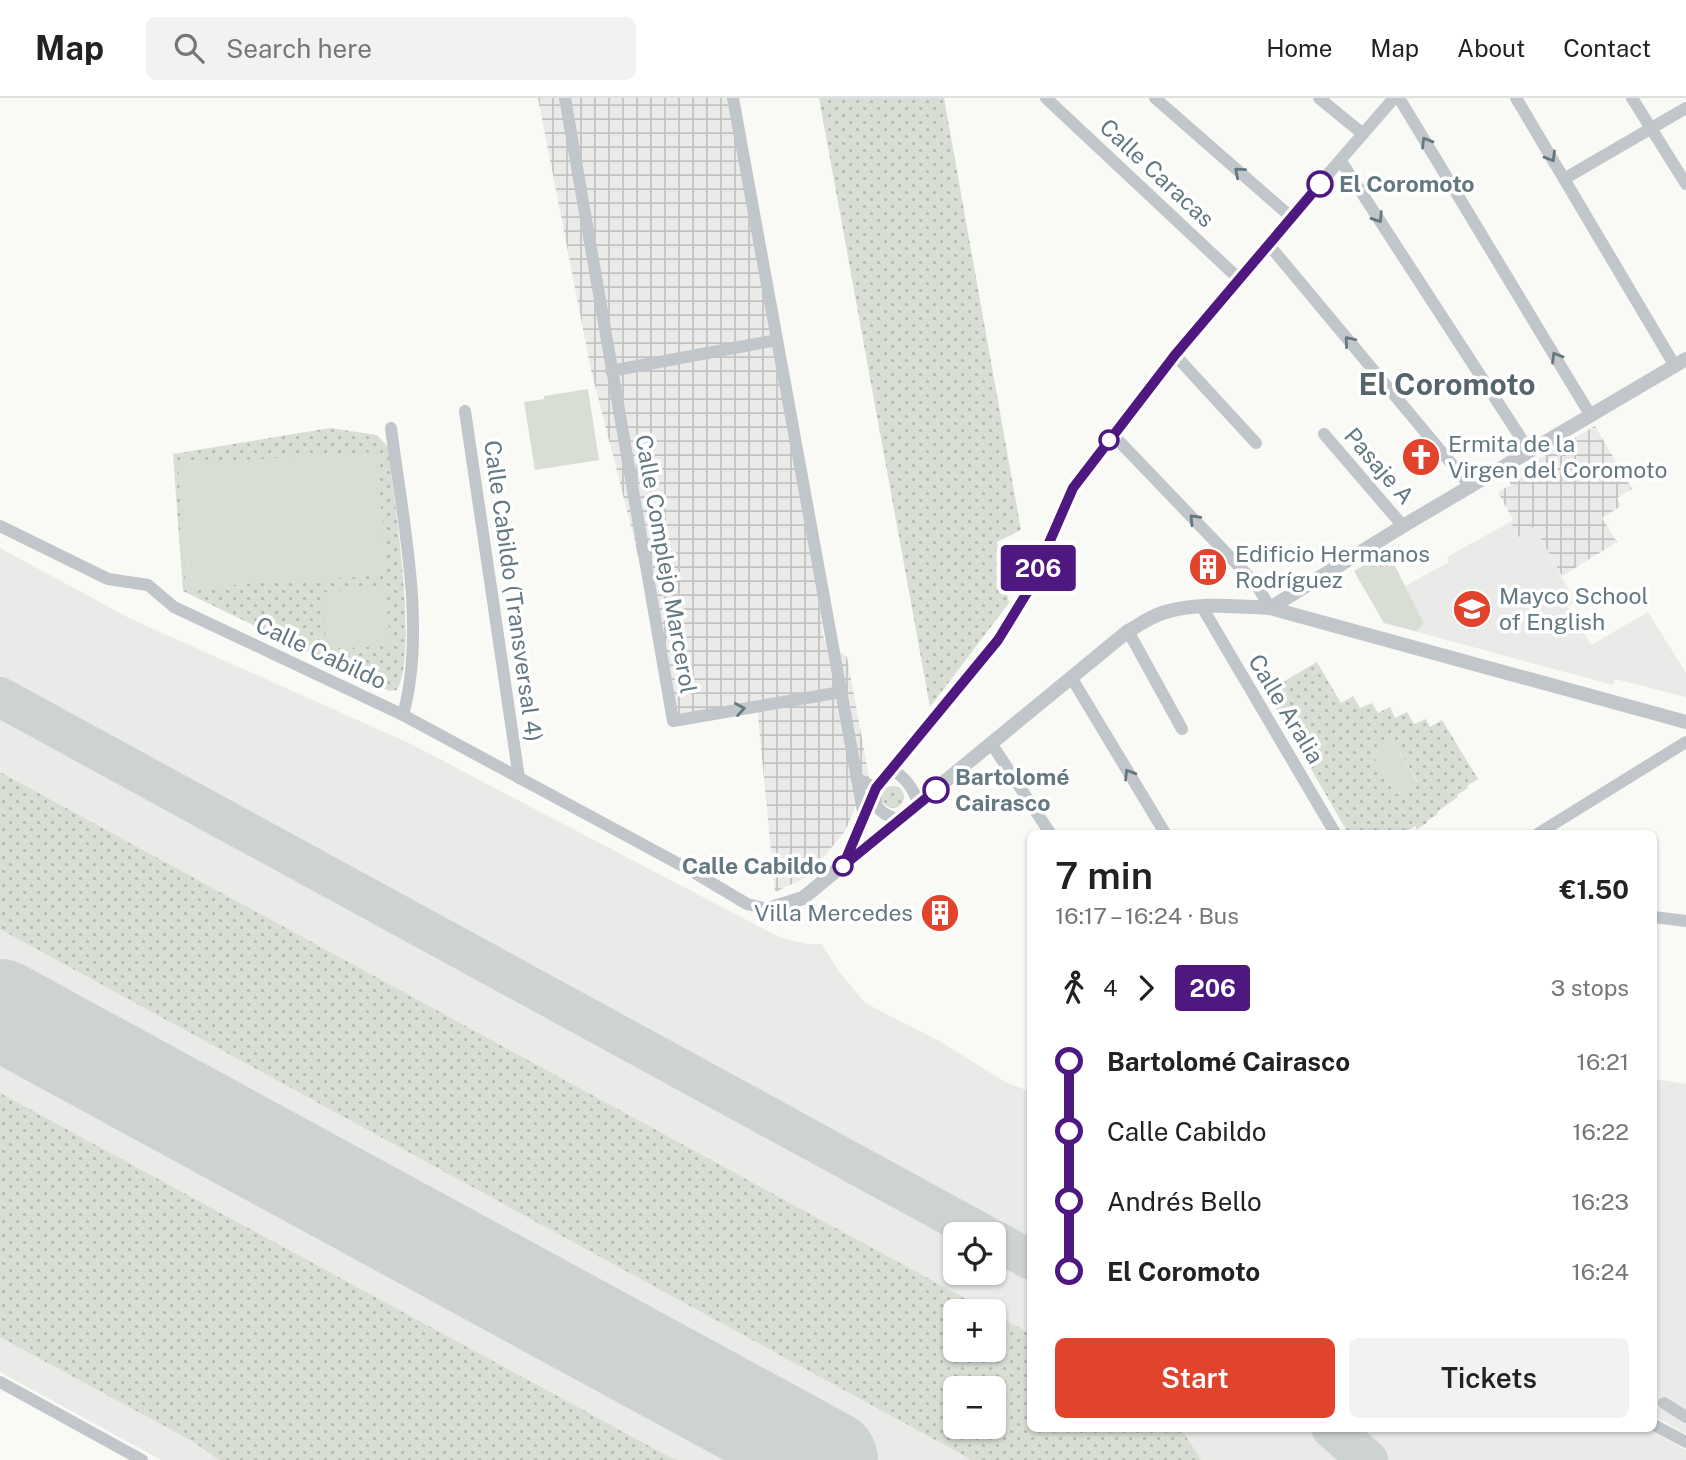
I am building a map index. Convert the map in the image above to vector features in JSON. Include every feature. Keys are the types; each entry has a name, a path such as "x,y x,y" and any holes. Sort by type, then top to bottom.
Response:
{"street":[{"name":"Calle Complejo Marcerol","path":"565,98 673,721 841,692"},
{"path":"733,98 864,817"},
{"name":"Calle Caracas","path":"1046,98 1238,278"},
{"path":"1154,98 1291,217"},
{"path":"1320,98 1363,134"},
{"path":"843,866 876,788 998,640 1028,591 1073,488 1238,278 1397,98 1591,416"},
{"path":"1270,608 1403,526 1680,363 1516,98"},
{"path":"1632,98 1686,184"},
{"path":"1564,178 1686,108"},
{"path":"1340,160 1530,452"},
{"path":"1269,245 1471,487"},
{"path":"611,371 777,341"},
{"path":"1175,355 1256,443"},
{"name":"Calle Cabildo (Transversal 4)","path":"466,411 519,778"},
{"path":"391,428 411,586 412,660 403,715"},
{"name":"Pasaje A","path":"1324,434 1403,526"},
{"path":"1113,435 1256,584 1270,608"},
{"name":"Calle Cabildo","path":"0,526 108,579 148,585 174,607 403,715 747,904 768,909"},
{"name":"Calle Aralia","path":"1202,607 1333,830"},
{"path":"768,909 803,898 1128,631 1159,614 1182,608 1270,608 1686,722"},
{"path":"1128,631 1182,729"},
{"path":"1071,677 1163,830"},
{"path":"1544,830 1686,742"},
{"path":"991,743 1048,830"},
{"path":"893,770 904,777 919,804"},
{"path":"858,779 876,788"},
{"path":"876,788 875,801 878,809 884,815 899,820"},
{"path":"1657,917 1686,921"},
{"path":"0,1382 142,1460"},
{"path":"1664,1403 1686,1417"},
{"path":"1657,1426 1686,1442"}],"shaded area":[{"path":"538,98 733,98 806,504 824,640 847,657 869,777 845,831 807,877 775,892 757,706 673,721 634,538 591,370"},
{"path":"819,98 944,98 1021,530 997,542 1009,603 930,707"},
{"path":"588,389 599,460 535,470 524,402"},
{"path":"1595,426 1632,489 1617,498 1621,506 1602,518 1617,542 1562,576 1534,527 1519,537 1498,492 1511,485 1511,475"},
{"path":"330,428 377,435 388,447 405,609 406,643 403,671 397,690 389,691 183,591 173,454"},
{"path":"377,452 386,575 186,588 178,464"},
{"name":"Mayco School of English","path":"1510,522 1519,537 1534,527 1575,601 1568,607 1591,645 1648,612 1686,673 1686,697 1615,679 1613,685 1384,623 1354,571 1388,552 1405,586 1449,562 1447,557"},
{"path":"0,548 131,619 409,743 781,938 822,944 838,970 865,1003 941,1042 1005,1082 1027,1090 1027,1432 1653,1432 1686,1450 1686,1460 161,1460 0,1372"},
{"path":"1388,552 1424,624 1416,631 1384,623 1354,571"},
{"path":"386,588 390,646 326,649 323,592"},
{"path":"1317,662 1341,703 1353,696 1360,708 1372,703 1378,713 1390,707 1395,718 1407,712 1414,724 1426,719 1430,727 1442,720 1478,779 1417,829 1415,826 1408,830 1346,830 1276,708 1287,701 1278,685","holes":["1394,742 1417,781 1396,794 1372,754"]},
{"path":"1394,742 1417,782 1396,794 1372,754"},
{"path":"0,772 966,1299 943,1299 943,1362 1006,1362 1006,1320 1027,1332 1027,1432 1182,1432 1201,1460 972,1460 0,929"},
{"path":"893,786 901,789 904,797 901,805 893,808 885,805 882,797 885,789"},
{"path":"1657,1079 1686,1084 1686,1434 1657,1418"},
{"path":"0,1093 675,1460 219,1460 192,1441 0,1337"}],"taxiway":[{"path":"0,697 961,1222"},
{"path":"1006,1246 1027,1258"},
{"path":"1336,1432 1368,1460"}],"runway":[{"path":"0,1009 828,1460"}],"bus line":[{"name":"206","path":"936,790 843,866 876,788 998,640 1028,591 1073,488 1175,355 1320,184"}],"place":[{"name":"El Coromoto","path":"1320,184"},
{"name":"Ermita de la Virgen del Coromoto","path":"1421,457"},
{"name":"Edificio Hermanos Rodríguez","path":"1208,567"},
{"name":"Mayco School of English","path":"1472,609"},
{"name":"Bartolomé Cairasco","path":"936,790"},
{"name":"Calle Cabildo","path":"843,866"},
{"name":"Villa Mercedes","path":"940,913"}],"district":[{"name":"El Coromoto","path":"1447,385"}]}
